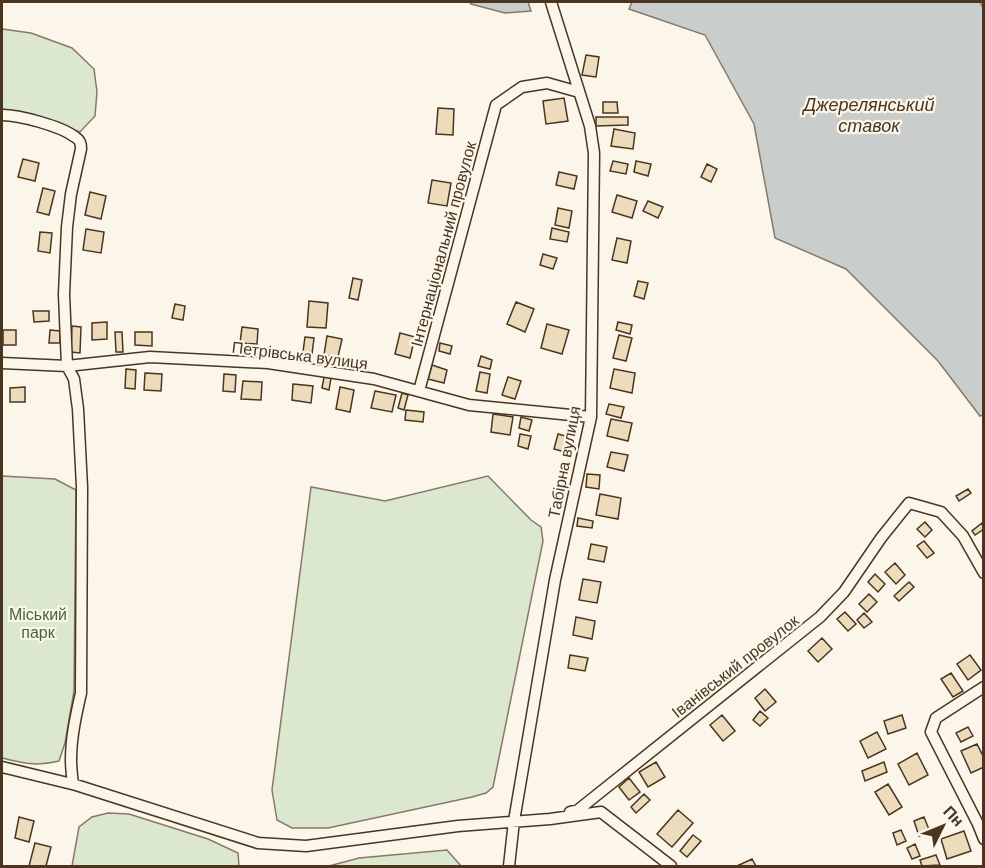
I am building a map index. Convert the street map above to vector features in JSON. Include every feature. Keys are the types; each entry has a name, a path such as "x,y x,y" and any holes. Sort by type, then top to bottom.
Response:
{"street":[{"name":"Табірна вулиця","path":"509,867 514,822 555,580 591,417 594,153 590,126 551,2"},
{"name":"Інтернаціональний провулок","path":"418,391 496,105 522,87 547,83 579,92"},
{"path":"2,115 14,115 67,132 81,143 67,227 64,294 67,366 74,379 78,409 82,487 81,693 74,724 71,761 73,784"},
{"name":"Петрівська вулиця","path":"2,363 67,366 150,357 268,363 374,379 469,405 591,417"},
{"name":"Іванівський провулок","path":"550,819 578,810 820,617 844,592 881,538 909,503 941,512 963,536 984,573"},
{"path":"984,687 936,718 931,732 984,839"},
{"path":"2,767 73,784 258,843 306,846 458,826 550,819 601,812 671,867"}],"green space":[{"path":"2,29 31,33 72,48 94,69 97,92 95,116 80,132 29,114 2,109"},
{"name":"Міський парк","path":"2,476 55,479 76,490 74,691 65,743 59,761 51,763 30,764 2,758"},
{"path":"488,476 531,520 541,527 543,541 493,787 486,793 472,797 328,828 292,828 277,820 272,790 311,487 385,501"},
{"path":"108,813 129,814 208,839 238,853 239,866 72,866 79,827 92,817"},
{"path":"447,850 461,866 329,866 359,858"}],"water":[{"path":"469,2 528,2 531,11 505,13"},
{"name":"Джерелянський ставок","path":"632,2 980,2 984,10 983,415 980,416 938,361 846,269 775,238 754,124 705,35 629,9"}],"building":[{"path":"586,55 599,57 596,77 582,75"},
{"path":"564,98 568,121 546,124 543,101"},
{"path":"603,102 617,102 618,113 603,113"},
{"path":"438,108 454,109 453,135 436,134"},
{"path":"596,117 628,117 628,125 596,126"},
{"path":"614,129 635,133 633,149 611,146"},
{"path":"23,159 39,163 35,181 18,177"},
{"path":"613,161 628,164 626,174 610,171"},
{"path":"636,161 651,164 648,176 634,172"},
{"path":"707,164 717,169 711,182 701,177"},
{"path":"559,172 577,176 574,189 556,185"},
{"path":"432,180 451,183 447,206 428,203"},
{"path":"43,188 55,191 49,215 37,212"},
{"path":"90,192 106,196 101,219 85,215"},
{"path":"617,195 637,201 632,218 612,212"},
{"path":"648,201 663,207 658,218 643,211"},
{"path":"558,208 572,211 569,228 555,225"},
{"path":"552,228 569,232 567,242 550,239"},
{"path":"86,229 104,232 101,253 83,250"},
{"path":"40,232 52,233 50,253 38,251"},
{"path":"617,238 631,241 627,263 612,260"},
{"path":"543,254 557,258 553,269 540,265"},
{"path":"353,278 362,280 358,300 349,298"},
{"path":"638,281 648,283 644,299 634,296"},
{"path":"309,301 328,303 326,328 307,327"},
{"path":"516,302 534,309 525,332 507,324"},
{"path":"175,304 185,306 183,320 172,318"},
{"path":"33,311 49,311 49,321 34,322"},
{"path":"107,322 107,339 92,340 92,323"},
{"path":"618,322 632,325 630,334 616,330"},
{"path":"547,324 569,330 562,354 541,348"},
{"path":"72,326 81,327 80,353 71,352"},
{"path":"242,327 258,329 257,344 240,343"},
{"path":"3,330 16,330 16,345 3,345"},
{"path":"50,330 60,331 60,343 49,343"},
{"path":"115,332 122,332 123,352 116,352"},
{"path":"135,332 152,332 152,346 135,345"},
{"path":"400,333 415,337 410,358 395,354"},
{"path":"619,335 632,338 626,361 613,358"},
{"path":"327,336 342,339 338,357 324,355"},
{"path":"305,337 314,338 312,354 303,352"},
{"path":"440,343 452,346 450,354 439,351"},
{"path":"481,356 492,360 490,369 478,366"},
{"path":"432,365 447,370 444,383 428,379"},
{"path":"126,369 136,370 135,389 125,388"},
{"path":"614,369 635,373 632,393 610,388"},
{"path":"480,372 490,374 487,393 476,391"},
{"path":"145,373 162,374 161,391 144,390"},
{"path":"224,374 236,375 235,392 223,391"},
{"path":"324,377 331,378 329,390 322,388"},
{"path":"508,377 521,381 515,399 502,395"},
{"path":"243,381 262,382 261,400 241,399"},
{"path":"293,384 313,386 311,403 292,400"},
{"path":"25,387 25,402 10,402 10,388"},
{"path":"340,387 354,390 350,412 336,409"},
{"path":"375,391 396,395 392,412 371,408"},
{"path":"402,393 408,395 404,410 398,408"},
{"path":"609,404 624,407 621,418 606,414"},
{"path":"406,410 424,412 423,422 405,420"},
{"path":"493,414 513,417 510,435 491,432"},
{"path":"521,417 532,420 529,431 519,428"},
{"path":"611,419 632,423 628,441 607,436"},
{"path":"520,434 531,436 528,449 518,446"},
{"path":"558,434 569,437 565,452 554,449"},
{"path":"611,452 628,455 624,471 607,467"},
{"path":"587,474 600,475 599,489 586,487"},
{"path":"968,489 971,493 959,501 956,496"},
{"path":"600,494 621,498 618,519 596,515"},
{"path":"578,518 593,521 592,528 577,526"},
{"path":"925,522 932,530 925,537 917,529"},
{"path":"982,523 984,529 975,535 972,531"},
{"path":"924,541 934,553 927,558 917,546"},
{"path":"591,544 607,547 604,562 588,559"},
{"path":"895,563 905,575 896,584 885,572"},
{"path":"875,574 885,584 878,592 868,582"},
{"path":"583,579 601,582 597,603 579,600"},
{"path":"909,582 914,587 899,601 894,596"},
{"path":"869,594 877,602 867,612 859,604"},
{"path":"845,612 856,624 848,631 837,619"},
{"path":"864,613 872,622 864,628 857,620"},
{"path":"576,617 595,621 592,639 573,635"},
{"path":"822,638 832,649 818,662 808,651"},
{"path":"570,655 588,658 585,671 568,668"},
{"path":"970,655 981,670 968,680 957,664"},
{"path":"951,673 963,691 953,697 941,679"},
{"path":"765,689 776,702 765,711 755,698"},
{"path":"760,711 768,718 760,726 753,720"},
{"path":"722,715 735,731 723,741 710,725"},
{"path":"902,715 906,728 888,734 884,721"},
{"path":"968,727 973,736 961,742 956,733"},
{"path":"877,732 886,749 868,758 860,741"},
{"path":"977,744 984,758 984,767 971,773 961,751"},
{"path":"917,753 928,775 909,785 898,764"},
{"path":"656,762 665,777 648,787 639,772"},
{"path":"884,762 887,772 865,781 862,771"},
{"path":"629,778 640,792 629,800 619,787"},
{"path":"888,784 902,807 889,815 875,792"},
{"path":"644,794 650,800 636,813 631,807"},
{"path":"678,810 693,823 672,847 657,834"},
{"path":"19,817 34,821 29,842 15,838"},
{"path":"924,817 930,832 919,836 914,821"},
{"path":"901,830 906,841 897,845 893,833"},
{"path":"964,831 971,851 947,859 941,839"},
{"path":"693,835 701,841 687,857 680,851"},
{"path":"35,843 51,847 46,866 29,866"},
{"path":"915,844 920,856 912,859 907,848"},
{"path":"936,855 940,865 922,866 920,860"},
{"path":"752,859 756,866 737,866"}]}
